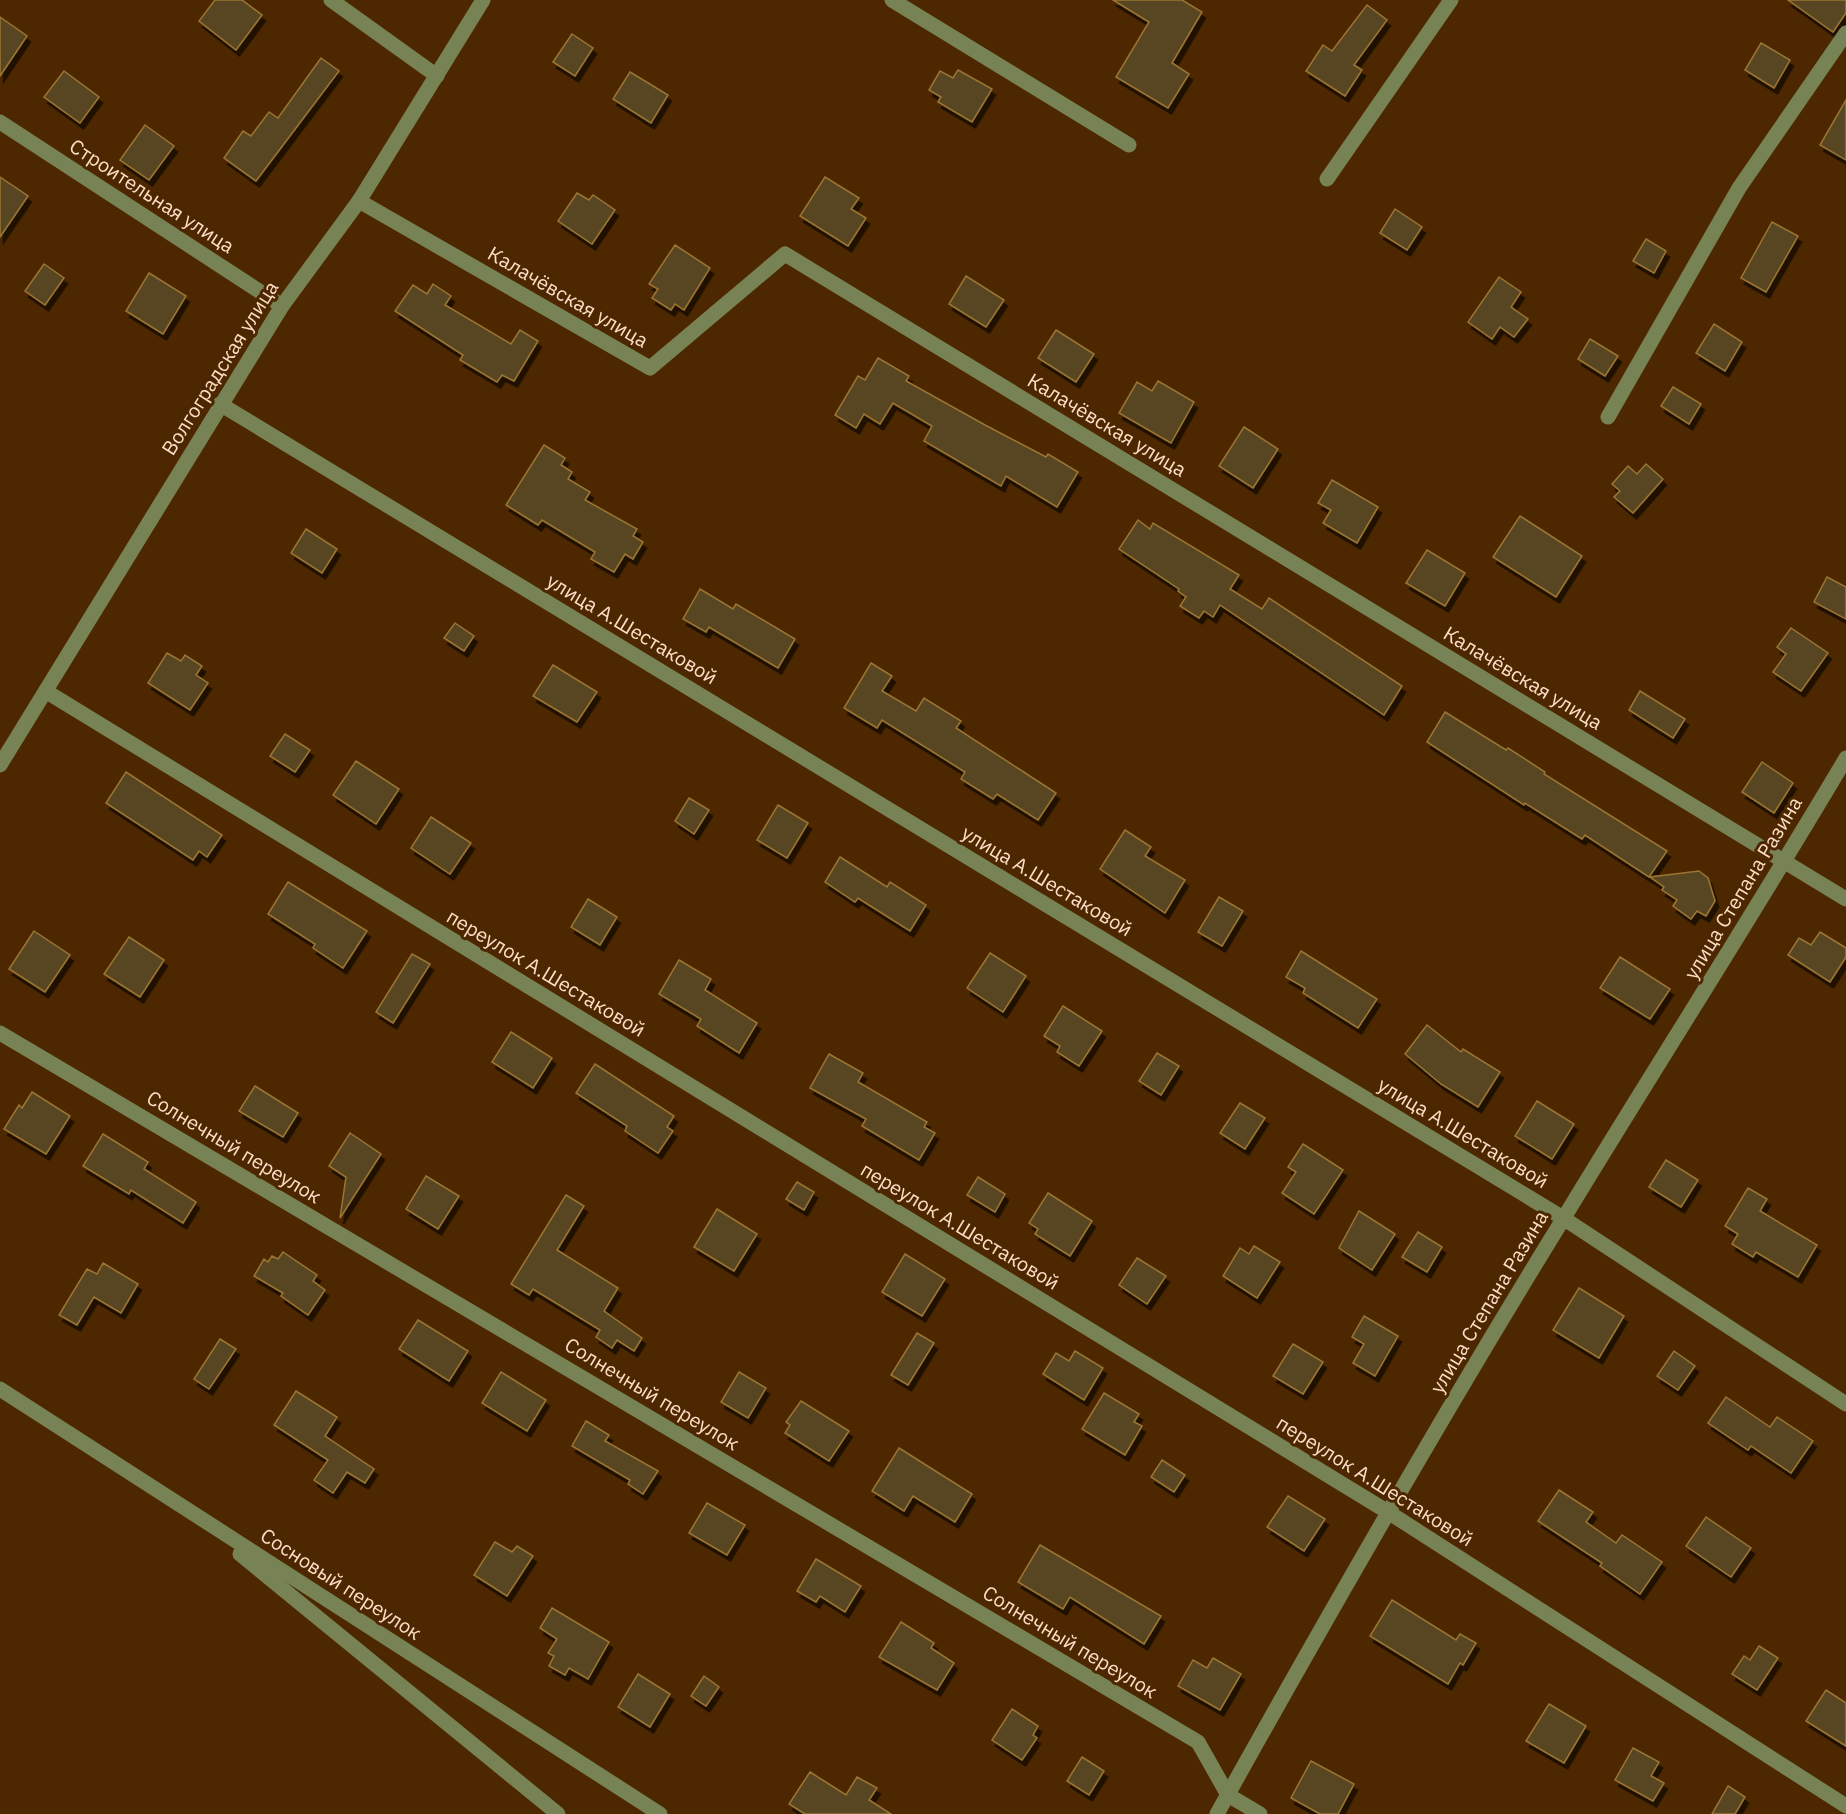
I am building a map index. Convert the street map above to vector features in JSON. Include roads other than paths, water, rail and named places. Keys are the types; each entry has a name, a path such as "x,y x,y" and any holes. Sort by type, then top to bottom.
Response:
{"street":[{"path":"331,0 437,76"},
{"name":"Волгоградская улица","path":"0,765 47,692 220,404 282,306 359,201 483,0"},
{"path":"892,0 1130,144"},
{"path":"1328,179 1451,0"},
{"path":"1608,417 1739,188 1846,33"},
{"name":"Строительная улица","path":"0,122 282,306"},
{"name":"Калачёвская улица","path":"359,201 650,368 784,254 1846,899"},
{"name":"улица А.Шестаковой","path":"220,404 1563,1218 1846,1404"},
{"name":"переулок А.Шестаковой","path":"47,692 1388,1512 1846,1806"},
{"name":"улица Степана Разина","path":"1217,1814 1388,1512 1563,1218 1785,862 1846,758"},
{"name":"Солнечный переулок","path":"0,1033 1198,1742 1228,1795 1260,1814"},
{"name":"Сосновый переулок","path":"0,1389 660,1814"},
{"path":"185,1508 558,1814"}]}
